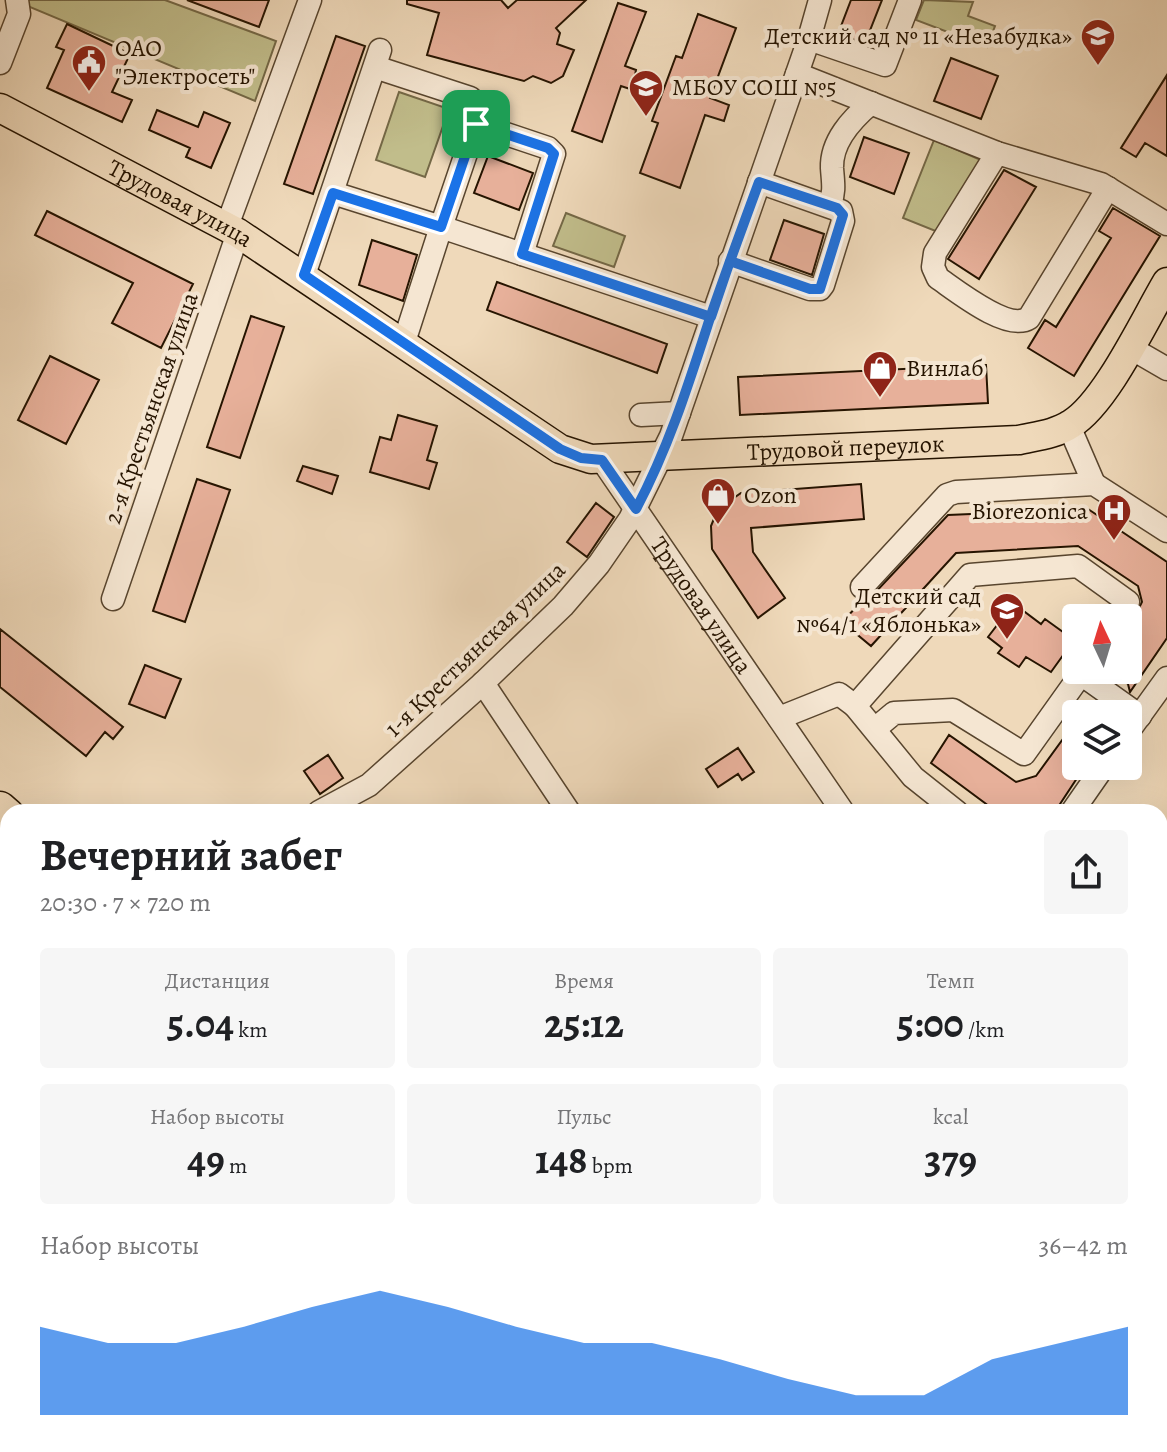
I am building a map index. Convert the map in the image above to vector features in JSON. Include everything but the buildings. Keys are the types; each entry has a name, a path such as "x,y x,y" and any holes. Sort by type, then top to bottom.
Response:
{"main road":[{"name":"Трудовая улица","path":"0,108 232,230 304,275 560,449 581,458 602,460"},
{"path":"1076,420 1129,347 1167,282"},
{"name":"Трудовой переулок","path":"602,460 1019,440 1076,420"}],"street":[{"path":"0,63 19,14 17,0"},
{"name":"2-я Крестьянская улица","path":"113,599 310,0"},
{"name":"1-я Крестьянская улица","path":"334,804 369,785 563,606 599,564 636,509 663,457 679,413 820,0"},
{"path":"809,39 885,65 910,0"},
{"path":"304,275 378,58 470,98 476,124 404,342"},
{"path":"797,74 997,153 1108,188 1167,224"},
{"path":"830,205 836,182 832,165 846,125 871,103"},
{"path":"476,124 548,148 554,154 522,254"},
{"path":"997,153 935,253 933,267 938,278 1007,321 1022,322 1032,314 1108,188"},
{"path":"730,261 810,289 820,289 843,221 841,211 759,182"},
{"path":"333,193 711,317"},
{"path":"1129,347 1167,369"},
{"path":"641,415 664,411 679,413"},
{"path":"1076,420 1094,484"},
{"name":"Трудовая улица","path":"602,460 838,804"},
{"path":"862,587 947,495 956,492 1094,484 1167,531"},
{"path":"855,706 970,575 1078,566 1128,604"},
{"path":"1142,713 1167,678"},
{"path":"483,683 564,804"},
{"path":"876,728 894,713 954,710 1024,754 1074,684"},
{"path":"1095,684 1110,700"},
{"path":"779,718 839,694 876,728 921,785 946,804"},
{"path":"1078,804 1094,780"}],"shaded area":[{"path":"26,0 165,0 276,41 255,101 25,5"},
{"path":"924,0 973,2 968,16 995,26 987,47 916,20"},
{"path":"399,92 449,109 425,177 376,160"},
{"path":"934,140 981,160 938,232 903,218"},
{"path":"566,213 625,236 614,267 553,246"}],"place":[{"name":"Детский сад № 11 «Незабудка»","path":"1098,67"},
{"name":"ОАО \"Электросеть\"","path":"89,93"},
{"name":"МБОУ СОШ №5","path":"646,118"},
{"name":"Винлаб","path":"880,399"},
{"name":"Ozon","path":"718,526"},
{"name":"Biorezonica","path":"1114,542"},
{"name":"Детский сад №64/1 «Яблонька»","path":"1007,641"}],"route":[{"path":"476,124 441,227 333,193 304,275 560,449 581,458 602,460 636,509 671,436 730,261 759,182 837,208 843,215 820,289 810,289 730,261 711,317 522,254 554,154 548,148 476,124"}]}
